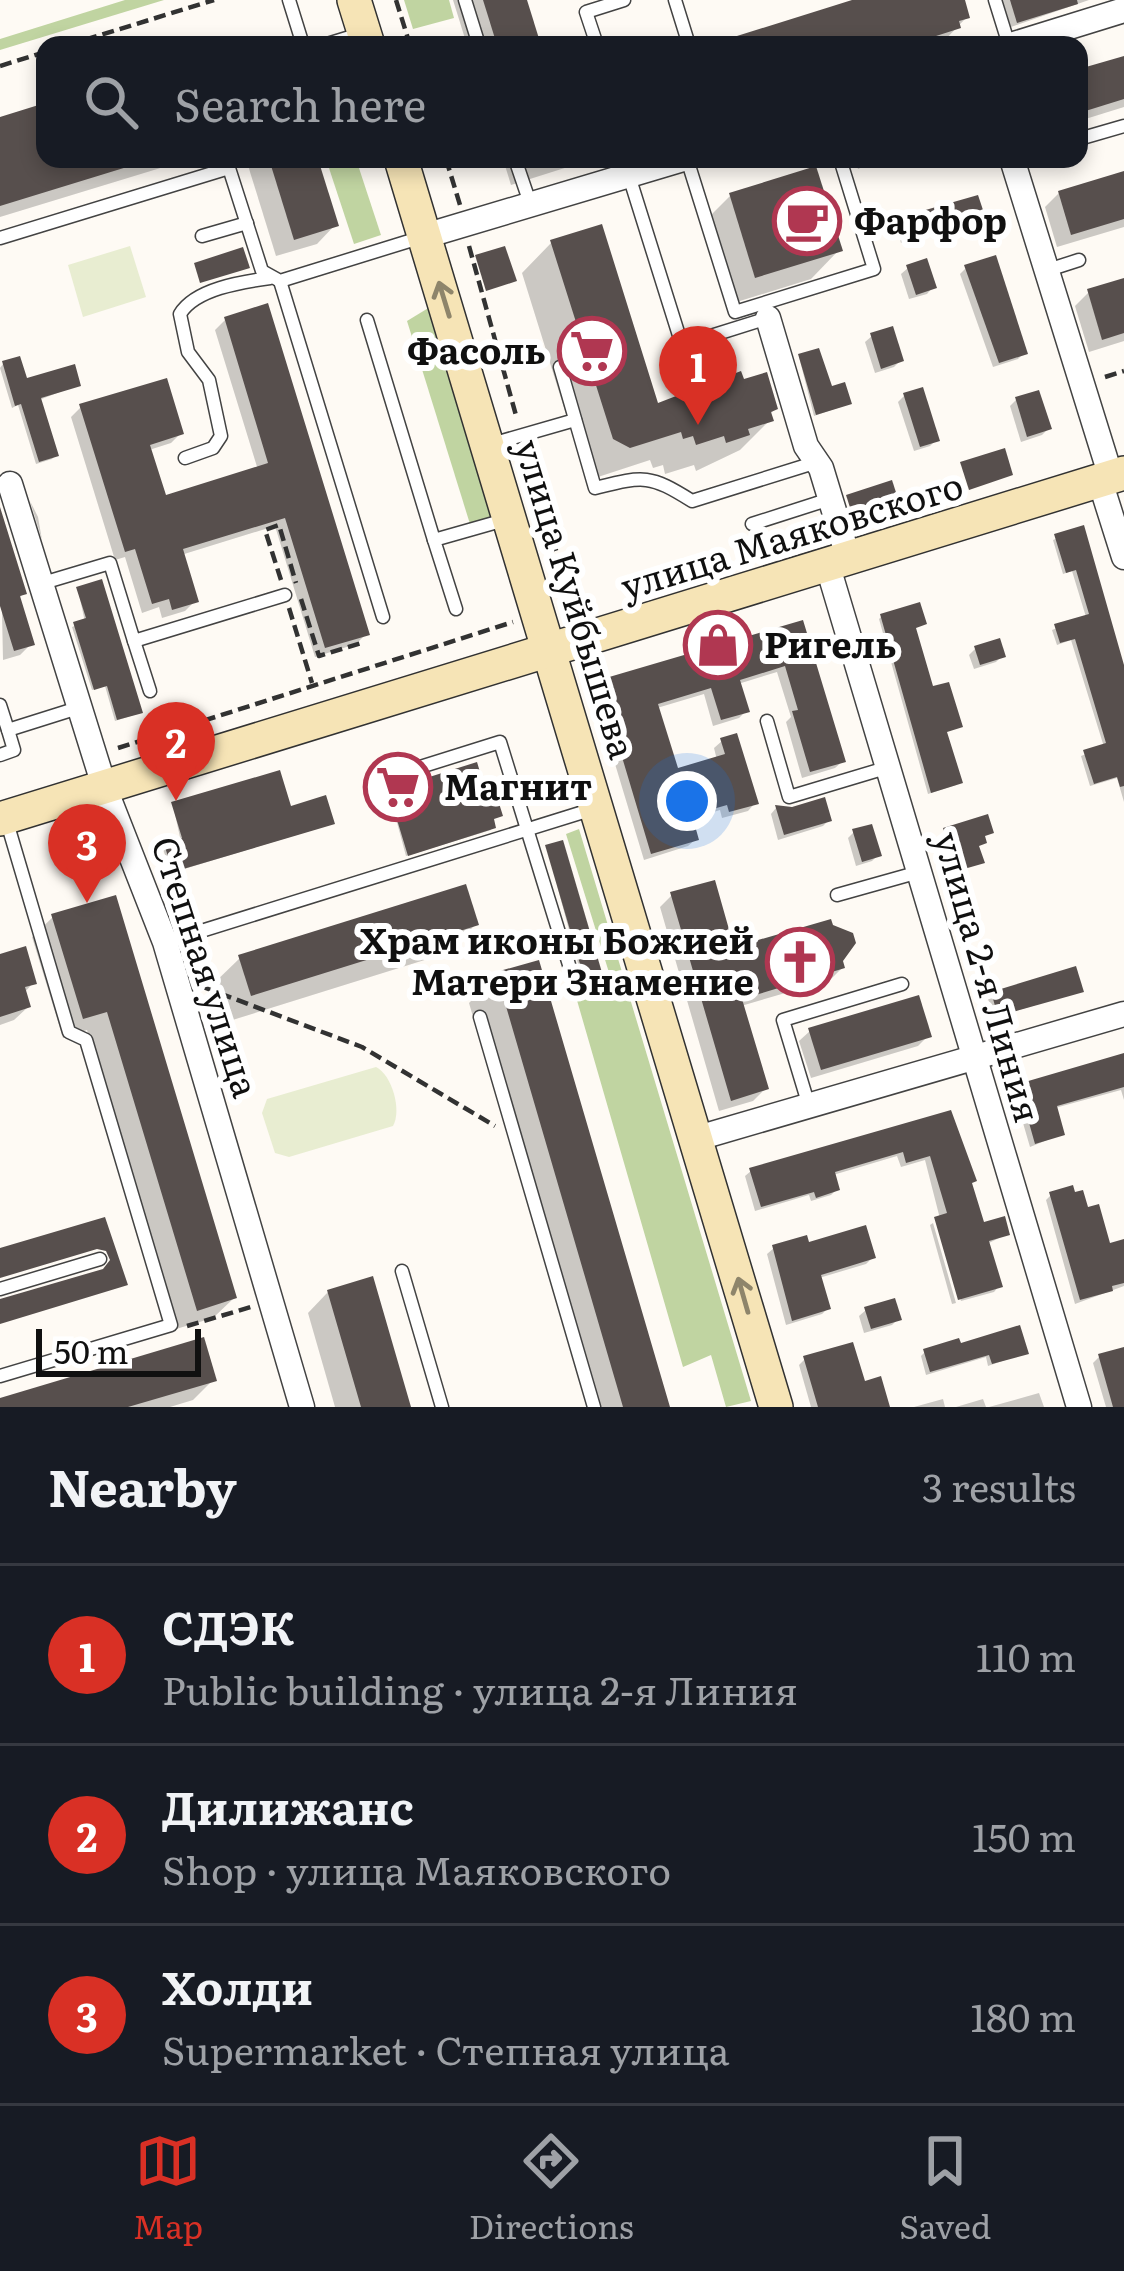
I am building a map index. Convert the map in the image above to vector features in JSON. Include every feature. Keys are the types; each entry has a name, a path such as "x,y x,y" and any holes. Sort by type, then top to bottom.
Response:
{"main road":[{"path":"354,0 365,36"},
{"name":"улица Куйбышева","path":"404,168 776,1407"},
{"name":"улица Маяковского","path":"3,819 1112,477"}],"street":[{"path":"1039,36 1124,10"},
{"path":"1015,168 1112,477 1124,556"},
{"path":"425,236 633,169"},
{"name":"улица 2-я Линия","path":"768,318 806,446 830,499 838,563 889,767 1079,1407"},
{"name":"Степная улица","path":"12,483 95,755 176,977 302,1407"},
{"path":"698,1138 1124,1014"}],"lane":[{"path":"290,0 300,36"},
{"path":"465,0 476,36"},
{"path":"594,36 586,12 624,0"},
{"path":"675,0 686,36"},
{"path":"994,0 1007,36"},
{"path":"1120,0 1124,10"},
{"path":"1088,136 1124,126"},
{"path":"0,238 230,168 262,271 274,279 382,617"},
{"path":"518,168 530,205"},
{"path":"688,168 735,313 874,269 843,168"},
{"path":"633,169 682,345 768,318"},
{"path":"202,236 247,223"},
{"path":"185,458 213,448 221,436 209,380 188,352 180,314 187,303 425,236"},
{"path":"1047,270 1078,260"},
{"path":"367,320 455,609"},
{"path":"560,367 595,488 633,478 658,480 692,501 817,462"},
{"path":"487,445 575,420"},
{"path":"752,524 830,499"},
{"path":"434,541 509,518"},
{"path":"43,583 110,562 150,691"},
{"path":"134,640 285,595"},
{"path":"0,705 14,751 0,755"},
{"path":"8,730 83,707"},
{"path":"767,722 789,797 889,767"},
{"path":"401,773 500,742 570,968"},
{"path":"165,942 597,808"},
{"path":"0,1376 171,1325 86,1040 69,1032 3,819"},
{"path":"837,895 919,872"},
{"path":"809,1107 783,1020 902,984"},
{"path":"480,1016 594,1407"},
{"path":"0,1289 100,1259"},
{"path":"402,1271 442,1407"}],"path":[{"path":"97,36 214,0"},
{"path":"396,0 407,36"},
{"path":"0,66 36,55"},
{"path":"448,168 572,604"},
{"path":"269,542 265,530 279,525 319,656 364,642"},
{"path":"291,614 304,610"},
{"path":"95,755 523,618"},
{"path":"176,977 362,1047 515,1138"}],"green space":[{"path":"125,0 164,0 0,50 0,39"},
{"path":"404,0 449,0 454,18 413,29"},
{"path":"329,168 359,168 381,235 354,244"},
{"path":"130,246 146,297 83,317 68,265"},
{"path":"430,307 494,516 470,524 407,321"},
{"path":"579,829 751,1401 726,1407 711,1355 683,1367 574,990 611,979 566,834"},
{"path":"376,1067 387,1077 394,1094 393,1126 289,1157 275,1153 262,1113 267,1099"}],"building":[{"path":"483,0 527,0 538,36 494,36"},
{"path":"852,0 965,0 970,18 959,21 961,28 936,36 737,36"},
{"path":"1010,0 1077,0 1078,4 1017,23"},
{"path":"1124,56 1124,99 1088,110 1088,66"},
{"path":"36,106 36,168 124,168 0,206 0,117"},
{"path":"272,168 321,168 339,226 294,240"},
{"path":"817,168 843,251 755,278 729,193"},
{"path":"1124,171 1124,219 1071,235 1058,191"},
{"path":"978,195 986,219 907,239 901,217"},
{"path":"602,224 658,403 741,371 744,379 767,372 778,409 771,412 774,421 726,443 724,436 696,445 693,436 683,439 681,432 630,448 613,439 550,240"},
{"path":"505,246 517,281 486,291 475,255"},
{"path":"243,247 250,268 200,283 194,263"},
{"path":"996,255 1028,354 999,363 964,265"},
{"path":"927,258 937,288 916,295 906,265"},
{"path":"1124,278 1124,333 1102,340 1087,289"},
{"path":"268,303 370,635 325,648 285,518 183,549 199,602 172,610 169,599 152,604 135,549 125,552 79,404 167,378 184,434 150,445 166,495 268,463 224,317"},
{"path":"893,326 904,361 881,369 870,333"},
{"path":"819,348 832,386 845,382 852,404 816,415 798,354"},
{"path":"20,356 27,378 75,364 81,386 41,398 59,456 39,462 2,361"},
{"path":"923,387 940,441 920,447 903,393"},
{"path":"1039,390 1052,429 1027,437 1015,397"},
{"path":"1005,448 1013,475 969,490 960,462"},
{"path":"892,480 902,511 856,526 846,495"},
{"path":"0,507 27,594 20,596 35,645 14,651 0,606"},
{"path":"1084,525 1124,665 1124,786 1120,787 1117,777 1094,784 1083,750 1106,743 1075,639 1060,643 1054,624 1089,614 1076,570 1066,573 1054,534"},
{"path":"102,579 143,713 117,720 107,686 94,690 73,622 86,618 76,587"},
{"path":"920,602 927,624 916,628 933,686 949,682 963,727 947,732 963,783 931,793 880,614"},
{"path":"803,620 846,762 810,772 785,666 740,680 750,712 721,720 711,688 658,704 678,768 725,754 720,738 737,733 759,804 729,812 727,805 692,815 699,840 651,854 599,680"},
{"path":"1000,638 1006,657 980,665 974,646"},
{"path":"477,762 488,799 497,797 503,816 494,819 496,828 408,856 388,790"},
{"path":"280,770 291,806 326,795 335,824 173,872 164,844 182,838 171,802"},
{"path":"825,797 832,821 784,835 775,805 792,807"},
{"path":"988,814 994,833 985,836 987,843 979,846 985,863 957,871 943,828"},
{"path":"872,824 882,856 862,862 852,829"},
{"path":"563,840 603,976 585,981 545,845"},
{"path":"715,880 734,947 831,919 833,925 853,933 856,943 843,961 845,968 742,999 769,1089 731,1101 670,892"},
{"path":"466,884 479,925 251,996 238,955"},
{"path":"116,895 237,1298 197,1311 107,1012 83,1019 51,914"},
{"path":"26,946 37,984 25,987 31,1007 0,1017 0,954"},
{"path":"539,960 670,1407 623,1407 496,972"},
{"path":"1076,966 1084,992 998,1016 991,992"},
{"path":"919,995 932,1037 821,1070 808,1028"},
{"path":"1124,1053 1124,1087 1057,1106 1065,1135 1035,1144 1018,1084"},
{"path":"951,1110 977,1181 972,1183 984,1222 1005,1216 1010,1235 989,1241 1003,1287 958,1300 934,1217 947,1213 930,1156 906,1163 903,1152 835,1172 840,1190 761,1207 749,1168"},
{"path":"1073,1185 1075,1192 1083,1190 1088,1207 1099,1204 1110,1243 1124,1239 1124,1283 1080,1300 1049,1192"},
{"path":"105,1217 128,1285 0,1324 0,1299 103,1269 110,1260 106,1251 97,1249 0,1278 0,1248"},
{"path":"866,1225 876,1258 821,1275 831,1309 792,1321 772,1245 807,1235 809,1242"},
{"path":"373,1276 411,1407 361,1407 327,1290"},
{"path":"895,1298 902,1320 871,1329 864,1307"},
{"path":"1020,1325 1029,1354 992,1364 989,1355 930,1372 923,1349"},
{"path":"204,1337 217,1381 128,1407 0,1407 0,1398"},
{"path":"853,1342 865,1381 881,1376 890,1407 818,1407 803,1356"},
{"path":"1124,1347 1124,1407 1113,1407 1098,1354"}],"place":[{"name":"Фарфор","path":"807,221"},
{"name":"Фасоль","path":"592,351"},
{"name":"СДЭК","path":"698,425"},
{"name":"Ригель","path":"718,645"},
{"name":"Магнит","path":"398,787"},
{"name":"Дилижанс","path":"176,801"},
{"name":"Холди","path":"87,903"},
{"name":"Храм иконы Божией Матери Знамение","path":"800,962"}]}
